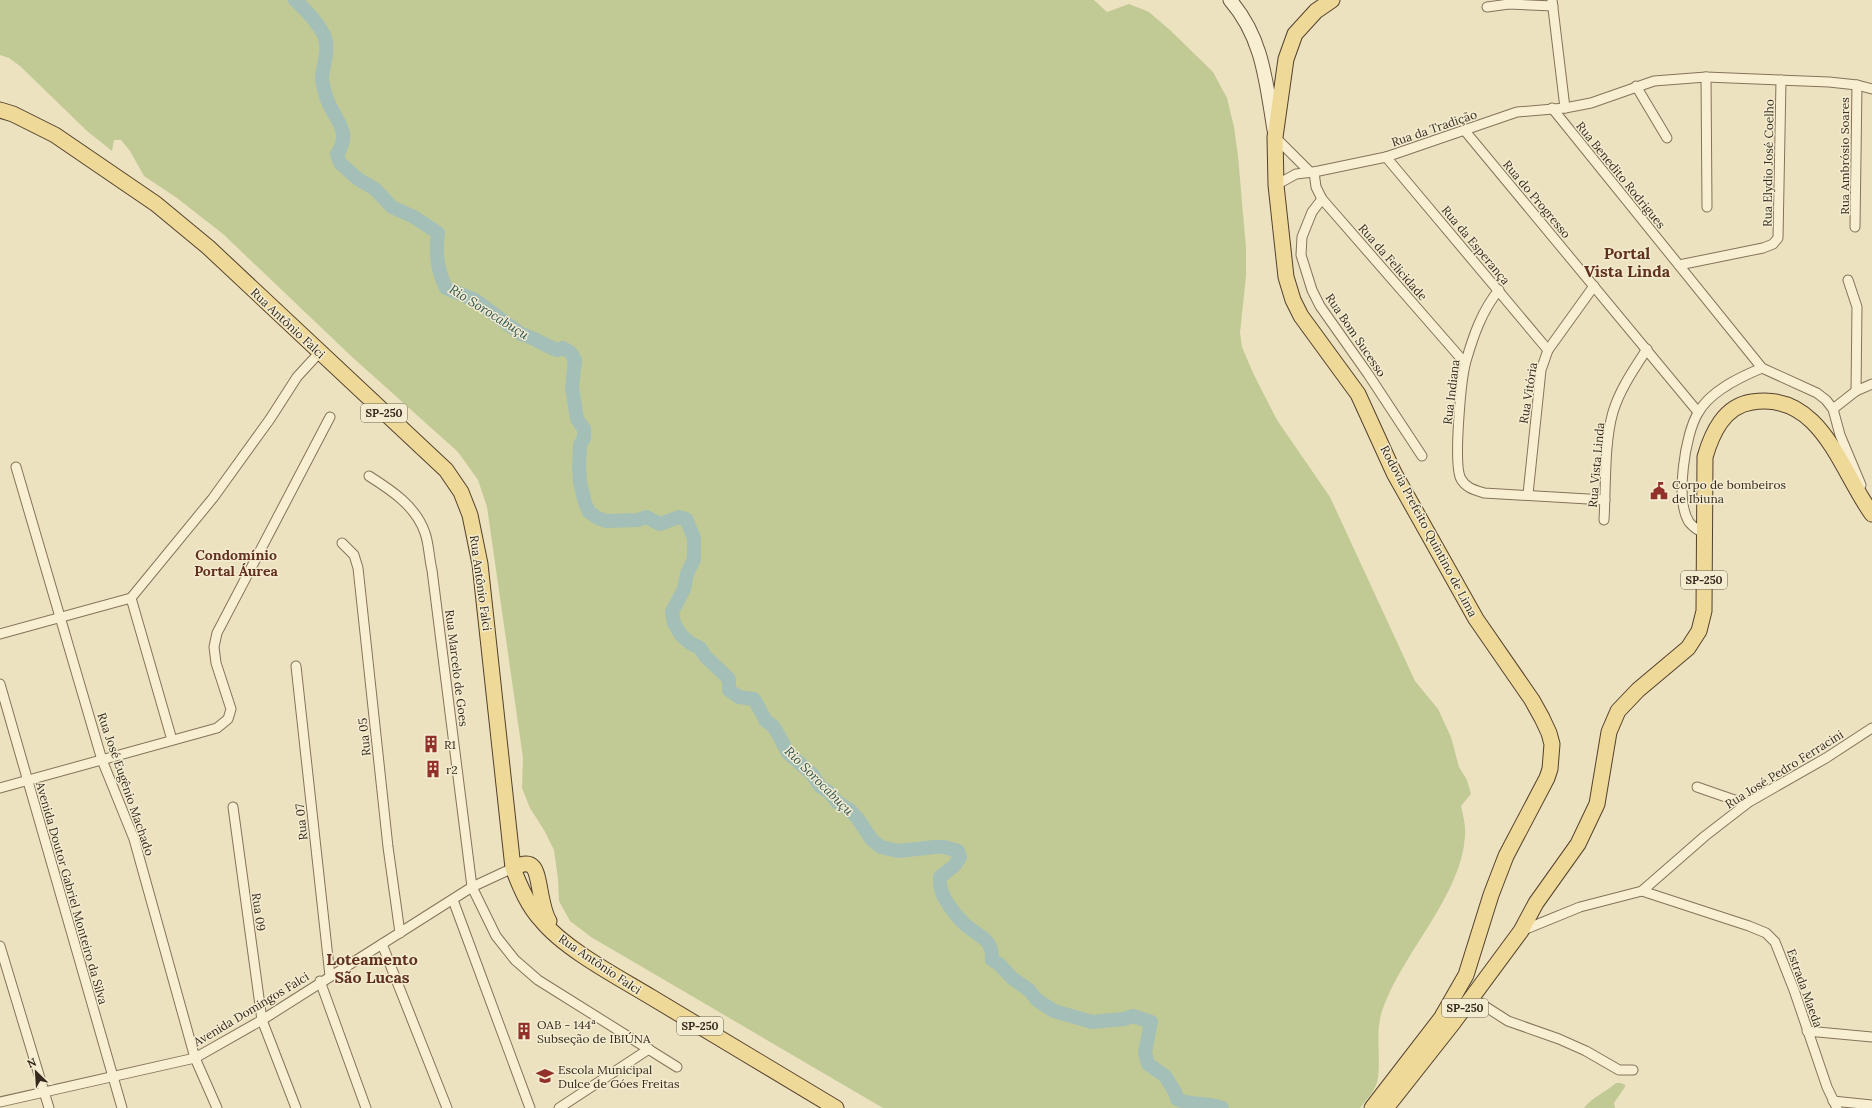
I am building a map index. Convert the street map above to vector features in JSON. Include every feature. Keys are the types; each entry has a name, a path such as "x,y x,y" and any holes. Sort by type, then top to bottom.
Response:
{"main road":[{"name":"Rodovia Prefeito Quintino de Lima","path":"1332,0 1316,11 1296,34 1286,59 1275,137 1276,185 1286,277 1293,300 1308,327 1358,394 1394,473 1426,526 1476,619 1532,700 1549,733 1552,744 1550,769 1506,856 1466,975 1443,1015"},
{"name":"Rua Antônio Falci","path":"0,110 13,114 55,135 156,204 208,247 319,353 446,470 461,492 470,515 480,564 513,868 519,886 542,922 565,943 620,978 836,1108"},
{"name":"SP-250","path":"1386,1108 1522,931 1536,903 1578,844 1597,804 1610,732 1618,711 1638,690 1688,648 1699,630 1704,611 1705,457 1710,439 1718,424 1730,411 1746,403 1761,400 1777,401 1789,404 1801,410 1811,420 1834,451 1871,513"},
{"path":"513,868 520,864 528,864 533,867 537,874 542,907 552,926 565,943"},
{"name":"SP-250","path":"1372,1108 1443,1015 1518,921 1536,903"},
{"path":"1431,1050 1460,1008 1477,974 1480,933"}],"street":[{"path":"1230,0 1248,24 1255,40 1262,63 1275,137 1312,172"},
{"path":"1487,7 1509,4 1553,3 1565,108"},
{"path":"1706,77 1707,207"},
{"name":"Rua da Tradição","path":"1276,185 1296,174 1386,157 1517,112 1565,108 1590,103 1636,86 1672,78 1706,77 1829,82 1857,85 1872,89"},
{"name":"Rua Elydio José Coelho","path":"1679,265 1763,248 1773,244 1778,238 1781,80"},
{"name":"Rua Ambrósio Soares","path":"1855,227 1857,85"},
{"path":"1636,86 1666,138"},
{"name":"Rua Benedito Rodrigues","path":"1552,108 1762,368"},
{"name":"Rua do Progresso","path":"1465,131 1698,412"},
{"name":"Rua da Esperança","path":"1386,157 1548,350"},
{"name":"Rua da Felicidade","path":"1312,172 1316,187 1322,199 1465,363"},
{"name":"Rua Bom Sucesso","path":"1322,199 1312,212 1302,237 1301,254 1312,290 1320,306 1368,374 1422,456"},
{"path":"1848,280 1858,307 1856,391"},
{"name":"Rua Vitória","path":"1528,494 1542,370 1548,350 1594,286"},
{"name":"Rua Indiana","path":"1499,290 1484,311 1465,363 1457,449 1457,466 1461,480 1471,489 1484,492 1528,494"},
{"name":"Rua Vista Linda","path":"1604,520 1609,439 1613,412 1623,387 1647,349"},
{"path":"0,634 130,598 213,498 270,419 296,377 319,353"},
{"path":"1704,533 1689,522 1684,509 1682,493 1689,434 1698,412 1716,393 1742,376 1762,368 1817,393 1834,409 1840,435 1871,513"},
{"path":"1834,409 1856,391 1872,384"},
{"path":"0,788 217,728 228,719 231,708 216,663 214,647 217,633 330,417"},
{"name":"Rua José Eugênio Machado","path":"16,467 102,760 134,839 195,1058 217,1108"},
{"name":"Rua Marcelo de Goes","path":"369,476 398,495 415,515 425,532 435,593 472,887 496,936 515,960 538,980 677,1066"},
{"path":"1528,494 1605,500"},
{"name":"Rua 05","path":"342,543 354,555 358,568 388,847 400,933"},
{"path":"130,598 172,740"},
{"name":"Rua 07","path":"296,666 330,976"},
{"name":"Avenida Doutor Gabriel Monteiro da Silva","path":"0,684 122,1108"},
{"name":"Rua José Pedro Ferracini","path":"1522,931 1580,906 1642,891 1705,836 1746,804 1832,754 1872,728"},
{"path":"1697,787 1746,804"},
{"name":"Rua 09","path":"233,807 262,1020 296,1108"},
{"name":"Avenida Domingos Falci","path":"0,1102 195,1058 262,1020 472,887 513,868"},
{"name":"Estrada Maeda","path":"1642,891 1766,933 1775,942 1801,1008 1835,1104"},
{"path":"452,900 530,1108"},
{"path":"382,944 447,1108"},
{"path":"0,946 49,1108"},
{"path":"320,982 366,1108"},
{"path":"1472,998 1508,1021 1559,1039 1586,1051 1619,1070 1633,1070"},
{"path":"1808,1031 1872,1037"},
{"path":"559,1108 649,1049"},
{"path":"1835,1104 1872,1105"}],"green space":[{"path":"0,0 1094,0 1107,12 1129,4 1149,12 1213,72 1227,98 1234,127 1238,156 1246,248 1246,276 1240,333 1242,347 1253,373 1277,420 1330,497 1415,681 1438,709 1451,737 1459,767 1467,780 1471,794 1461,806 1465,836 1461,858 1454,880 1443,902 1391,989 1380,1019 1378,1036 1379,1069 1376,1086 1360,1108 883,1108 591,937 570,921 559,901 554,850 544,830 530,808 522,788 523,758 487,507 478,480 458,452 351,356 223,234 177,198 144,176 130,151 121,140 114,140 112,151 87,131 20,66 9,58 0,55"},
{"path":"1616,1083 1621,1083 1625,1085 1625,1087 1614,1103 1615,1108 1584,1108 1587,1104"}],"waterway":[{"name":"Rio Sorocabuçu","path":"295,0 315,21 326,40 322,80 328,102 342,130 342,145 337,154 340,163 358,179 375,189 392,207 414,217 438,233 438,261 446,288 475,300 521,334 557,350 563,348 571,353 575,360 572,387 577,419 584,429 584,438 580,445 580,482 585,503 589,512 606,521 638,520 646,517 660,524 679,517 686,519 694,538 694,559 687,574 684,589 672,612 674,623 681,635 690,643 700,648 705,656 729,679 729,690 739,697 754,699 766,721 773,726 788,753 812,774 820,786 830,793 837,802 851,811 872,840 881,847 898,851 935,847 944,847 958,851 960,857 954,866 940,877 942,894 952,910 961,920 986,940 991,948 992,960 999,964 1012,978 1029,990 1037,1000 1054,1011 1092,1022 1124,1019 1133,1016 1151,1022 1145,1052 1148,1064 1165,1076 1175,1092 1177,1099 1188,1103 1211,1105 1222,1108"}],"place":[{"name":"Corpo de bombeiros de Ibiuna","path":"1659,491"},
{"name":"R1","path":"431,744"},
{"name":"r2","path":"433,769"},
{"name":"OAB - 144ª Subseção de IBIÚNA","path":"524,1031"},
{"name":"Escola Municipal Dulce de Góes Freitas","path":"545,1076"}],"district":[{"name":"Portal Vista Linda","path":"1627,262"},
{"name":"Condomínio Portal Áurea","path":"236,564"},
{"name":"Loteamento São Lucas","path":"372,968"}]}
